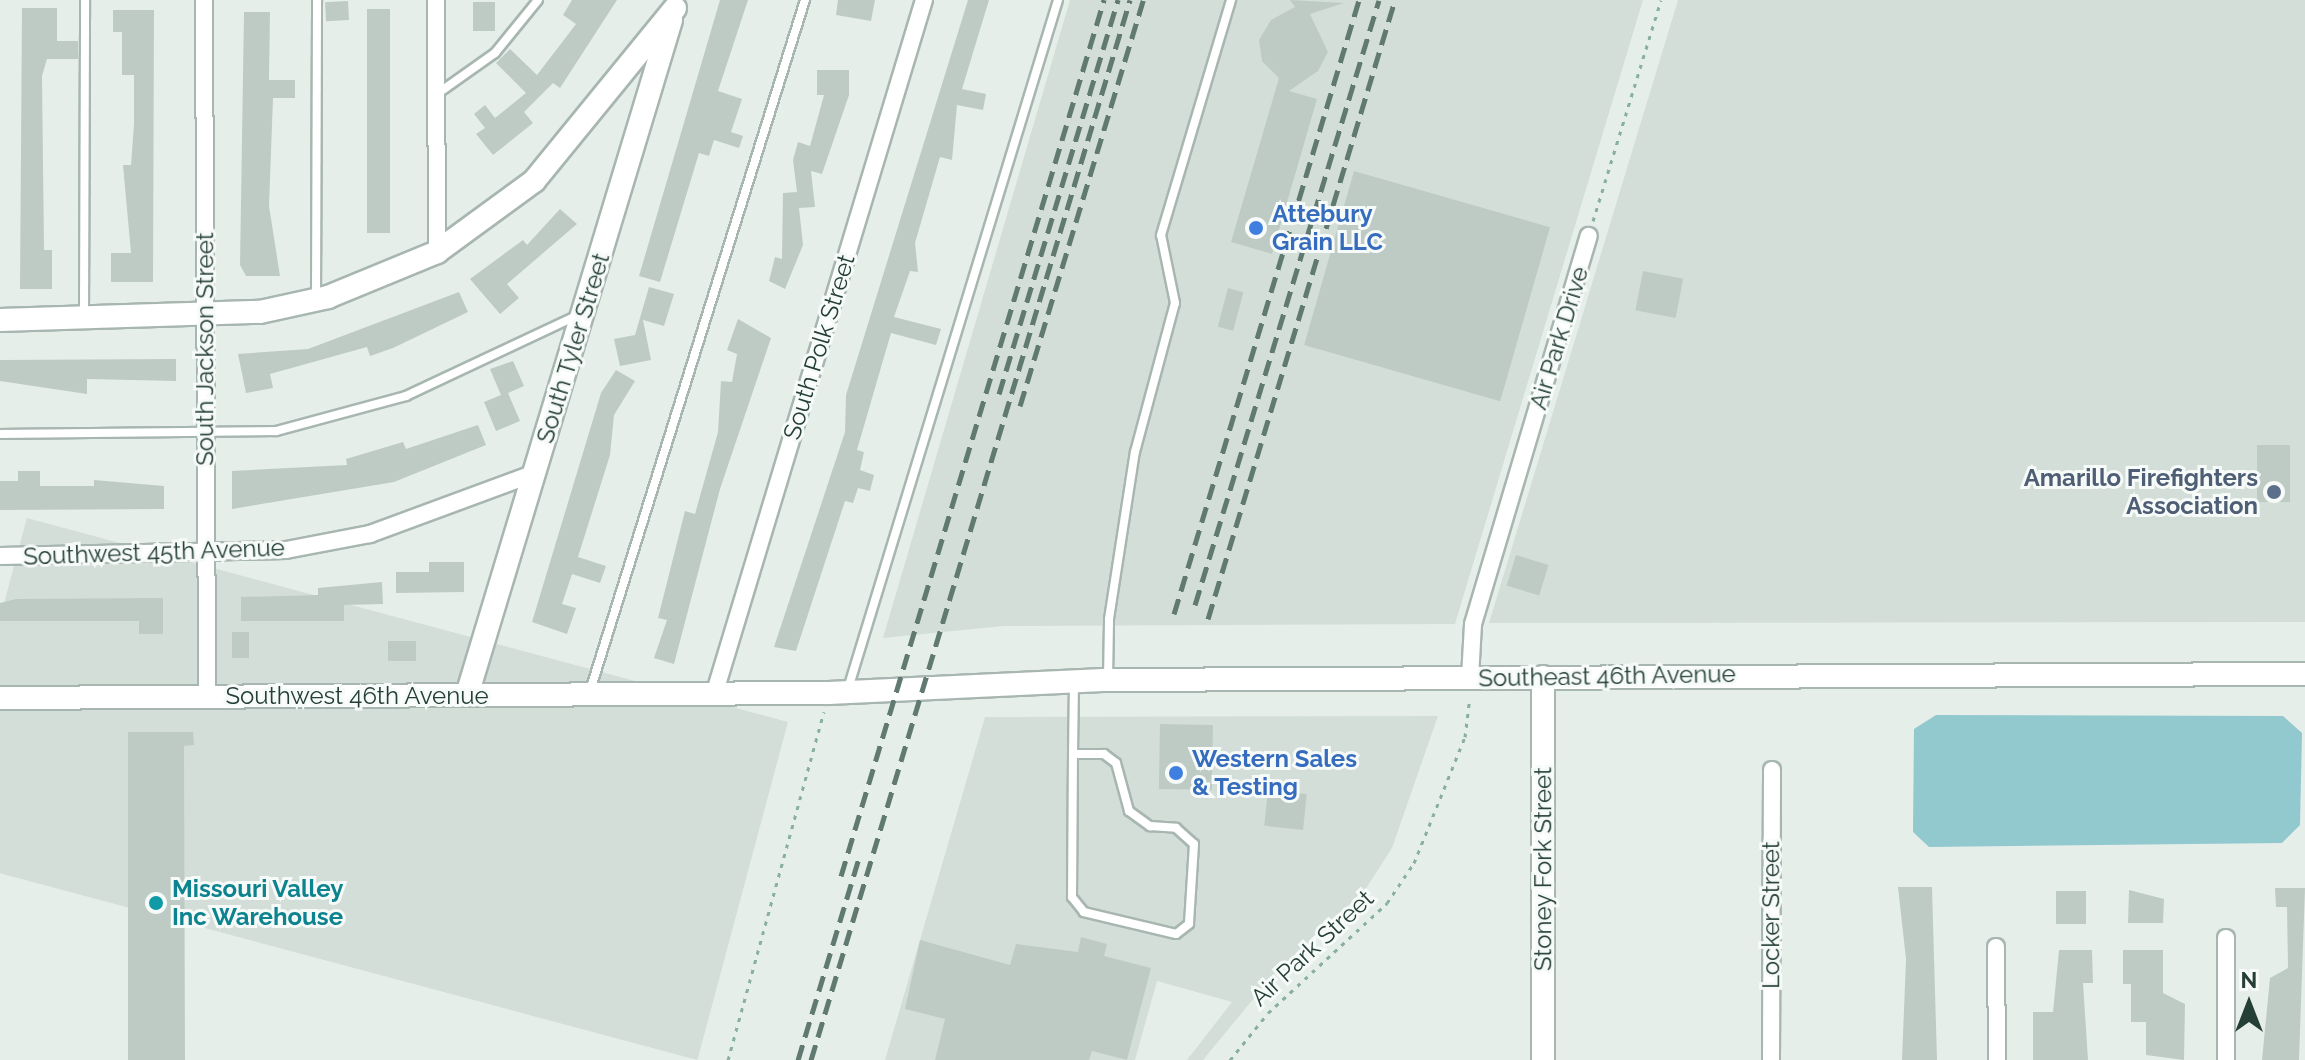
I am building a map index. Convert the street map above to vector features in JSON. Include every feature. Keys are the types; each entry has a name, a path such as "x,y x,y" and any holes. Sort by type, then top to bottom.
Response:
{"main road":[{"path":"0,320 205,318 316,300 437,252 496,213 561,153 676,4"},
{"name":"South Tyler Street","path":"467,695 676,4"},
{"name":"Southeast 46th Avenue","path":"838,693 1108,680 2305,674"},
{"name":"Stoney Fork Street","path":"1543,677 1543,1060"},
{"name":"Southwest 46th Avenue","path":"0,698 838,693"}],"street":[{"name":"South Jackson Street","path":"204,0 207,697"},
{"path":"436,0 437,252"},
{"name":"South Polk Street","path":"714,695 924,0"},
{"name":"Air Park Drive","path":"1470,678 1473,624 1589,236"},
{"name":"Southwest 45th Avenue","path":"0,556 206,555 370,534 535,473"},
{"name":"Locker Street","path":"1771,1060 1772,770"},
{"path":"2226,938 2226,1060"},
{"path":"1996,947 1997,1060"}],"lane":[{"path":"84,319 85,0"},
{"path":"316,300 317,0"},
{"path":"436,94 495,53 538,0"},
{"path":"589,695 805,0"},
{"path":"838,693 1058,0"},
{"path":"1108,680 1109,619 1135,452 1175,303 1161,235 1231,0"},
{"path":"0,434 276,431 406,396 583,313"},
{"path":"1073,754 1104,754 1116,763 1129,811 1150,826 1176,828 1194,844 1189,924 1176,934 1084,912 1072,897 1073,754 1074,681"}],"path":[{"name":"Air Park Drive","path":"1589,236 1661,0"},
{"name":"Air Park Street","path":"1230,1060 1268,1013 1387,903 1414,863 1465,737 1470,678"},
{"path":"728,1060 838,693"}],"shaded area":[{"path":"1070,0 1643,0 1455,624 1004,626 883,638"},
{"path":"1678,0 2305,0 2305,622 1489,623"},
{"path":"27,518 788,722 697,1060 0,873 0,618"},
{"path":"1438,716 1392,848 1365,890 1273,975 1203,1060 1187,1060 1232,1002 1157,981 1135,1060 885,1060 985,717"}],"water":[{"path":"1936,715 2283,716 2302,733 2300,825 2282,843 1929,847 1913,832 1914,729"}],"building":[{"path":"572,0 617,0 560,88 553,83 524,112 533,123 493,155 476,134 485,128 474,114 485,105 495,118 526,93 496,63 510,49 537,75 576,24 563,15"},
{"path":"720,0 748,0 718,91 742,99 731,132 743,136 739,148 714,140 709,156 699,153 660,282 639,276"},
{"path":"838,0 875,0 871,21 836,15"},
{"path":"968,0 989,0 962,89 986,94 983,110 957,105 952,160 940,157 915,243 918,272 910,271 894,317 941,329 936,345 891,333 857,450 864,452 860,470 874,475 870,491 858,488 853,503 845,501 796,651 774,647 845,432 846,395"},
{"path":"1290,0 1344,3 1310,14 1328,52 1318,71 1289,91 1317,99 1272,254 1231,242 1279,78 1262,61 1259,40 1271,20 1295,7"},
{"path":"348,1 349,20 326,21 325,2"},
{"path":"473,2 495,2 495,31 473,31"},
{"path":"22,8 57,8 57,41 78,41 78,59 47,59 42,76 44,250 52,250 52,289 20,289"},
{"path":"367,9 390,9 390,233 367,233"},
{"path":"113,10 154,10 153,282 111,282 111,253 131,253 123,165 131,165 134,124 134,75 122,75 122,32 113,32"},
{"path":"244,12 270,12 269,80 295,80 295,98 273,98 269,206 280,276 246,276 240,265"},
{"path":"817,70 849,70 849,95 822,174 811,171 815,207 799,208 803,245 785,289 769,281 775,257 782,259 783,193 797,192 793,160 798,142 810,146 824,95 817,95"},
{"path":"1354,171 1550,227 1500,401 1304,345"},
{"path":"560,209 577,224 507,284 519,298 500,314 470,279 523,240 527,245"},
{"path":"1643,271 1683,279 1676,318 1635,310"},
{"path":"649,287 674,294 664,326 643,320 651,360 620,366 614,339 635,335"},
{"path":"1228,288 1243,292 1233,331 1218,327"},
{"path":"459,292 468,312 393,348 370,356 367,347 270,374 273,388 246,393 238,354 308,349"},
{"path":"738,319 771,338 720,489 674,664 654,658 667,620 658,618 685,511 695,514 718,432 721,381 732,382 737,354 727,350"},
{"path":"176,359 176,381 87,379 87,394 0,381 0,360"},
{"path":"513,361 524,386 508,393 520,421 496,431 484,402 501,395 490,369"},
{"path":"616,370 635,381 614,415 610,455 578,557 606,566 600,583 572,574 562,604 576,608 567,634 532,622 601,393"},
{"path":"478,425 486,445 394,482 232,509 232,471 347,465 346,459 403,442 406,449"},
{"path":"2257,445 2290,445 2290,502 2257,502"},
{"path":"18,471 40,471 40,486 94,486 94,480 164,486 164,509 0,510 0,481 18,481"},
{"path":"1516,555 1549,565 1539,596 1507,586"},
{"path":"429,562 464,562 464,592 396,593 396,572 429,572"},
{"path":"382,582 383,604 344,605 344,621 241,621 241,597 318,595 318,588"},
{"path":"163,598 163,634 139,634 139,621 0,621 0,603 16,599"},
{"path":"232,632 249,632 249,658 232,658"},
{"path":"388,641 416,641 416,661 388,661"},
{"path":"1160,724 1213,725 1212,790 1159,789"},
{"name":"Missouri Valley Inc Warehouse","path":"128,732 193,732 194,745 184,746 185,1060 128,1060"},
{"path":"1268,790 1307,794 1303,830 1264,826"},
{"path":"1898,887 1932,887 1937,1060 1902,1060 1906,959"},
{"path":"2275,888 2305,888 2299,1060 2262,1060 2270,978 2288,968 2287,907 2276,907"},
{"path":"2129,890 2164,899 2163,923 2128,923"},
{"path":"2056,891 2086,891 2086,924 2056,924"},
{"path":"1081,937 1107,944 1104,956 1151,968 1127,1060 1092,1051 1089,1060 935,1060 945,1019 905,1009 920,940 1010,965 1016,944 1078,952"},
{"path":"2059,950 2092,950 2093,983 2083,983 2088,1060 2033,1060 2033,1012 2053,1012"},
{"path":"2123,950 2163,950 2163,993 2185,1004 2184,1060 2146,1055 2146,1022 2131,1022 2131,984 2123,984"}],"railway":[{"path":"841,876 1104,0"},
{"path":"999,394 1118,0"},
{"path":"811,1060 1130,0"},
{"path":"1020,406 1143,0"},
{"path":"1174,614 1359,0"},
{"path":"1195,605 1379,0"},
{"path":"1208,619 1395,0"},
{"path":"798,1060 859,858"}],"place":[{"name":"Attebury Grain LLC","path":"1256,228"},
{"name":"Amarillo Firefighters Association","path":"2274,492"},
{"name":"Western Sales & Testing","path":"1176,773"},
{"name":"Missouri Valley Inc Warehouse","path":"156,903"}]}
